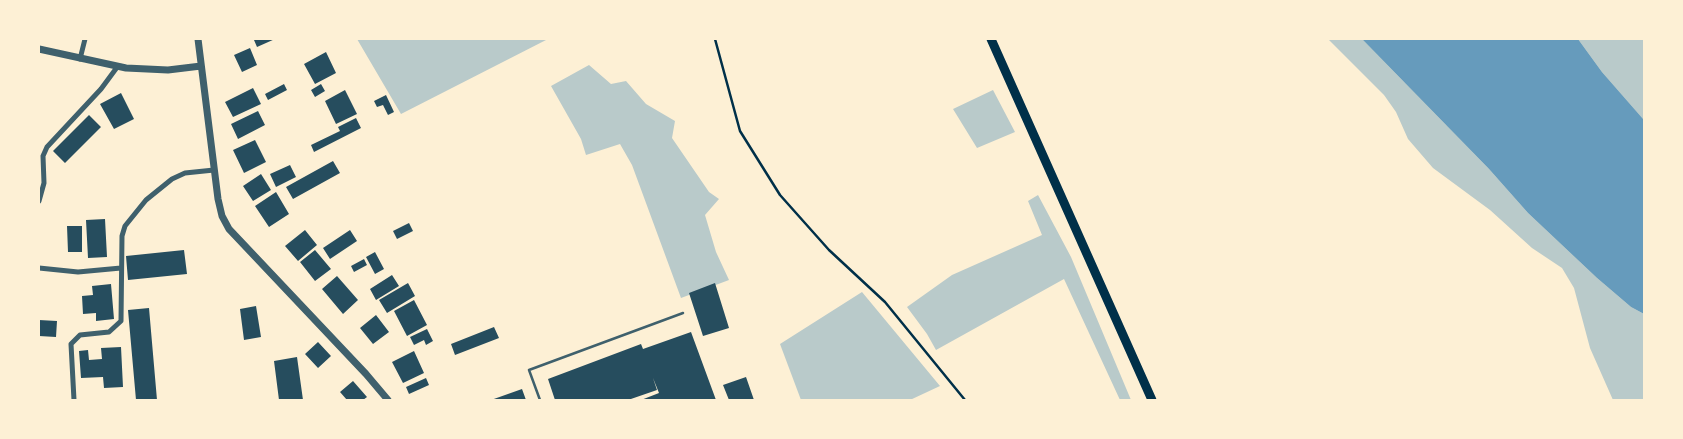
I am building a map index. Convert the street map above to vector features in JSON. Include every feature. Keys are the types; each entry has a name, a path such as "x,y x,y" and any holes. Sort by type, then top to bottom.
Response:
{"main road":[{"path":"991,39 1152,400"}],"street":[{"path":"80,59 86,39"},
{"path":"198,39 220,208 229,229 366,374 388,400"},
{"path":"39,49 118,66 168,70 201,66"},
{"path":"39,201 44,183 43,156 47,147 101,89 118,66"},
{"path":"74,400 71,344 80,336 109,332 121,321 122,236 125,226 135,212 172,179 186,174 214,170"},
{"path":"39,268 78,272 121,268"}],"lane":[{"path":"540,400 529,370 683,313"}],"path":[{"path":"715,39 740,131 780,195 828,250 885,302 965,400"}],"shaded area":[{"path":"357,39 548,39 401,114"},
{"path":"1328,39 1362,39 1489,169 1528,213 1597,278 1631,307 1644,314 1644,400 1613,400 1590,348 1574,288 1562,268 1532,248 1490,210 1433,168 1408,139 1396,112 1384,95"},
{"path":"1578,39 1644,39 1644,120 1602,72"},
{"path":"589,65 611,84 626,81 646,104 675,121 672,138 709,192 719,199 705,215 716,252 729,280 681,298 632,165 620,144 586,155 581,139 551,86"},
{"path":"993,90 1015,132 977,148 953,109"},
{"path":"1038,195 1071,257 1131,400 1120,400 1064,279 936,350 907,307 952,275 1042,235 1028,201"},
{"path":"862,292 940,386 910,400 801,400 780,344"}],"water":[{"path":"1362,39 1578,39 1602,72 1644,120 1644,314 1631,307 1597,278 1528,213 1489,169"}],"building":[{"path":"275,39 257,47 254,40"},
{"path":"250,48 257,65 242,72 234,55"},
{"path":"326,52 336,73 315,84 304,64"},
{"path":"284,84 287,90 268,100 265,94"},
{"path":"321,84 325,91 315,97 311,90"},
{"path":"253,88 261,104 233,117 225,102"},
{"path":"345,90 357,114 336,124 325,101"},
{"path":"121,93 134,119 114,129 100,104"},
{"path":"386,95 394,112 388,115 383,105 377,107 374,101"},
{"path":"258,111 265,125 238,139 231,124"},
{"path":"89,115 101,127 65,163 53,151"},
{"path":"356,118 361,128 314,152 311,145 340,131 338,127"},
{"path":"255,140 266,162 244,173 233,150"},
{"path":"333,161 340,173 293,199 286,187"},
{"path":"290,165 296,177 276,187 270,174"},
{"path":"261,174 271,190 253,201 243,186"},
{"path":"276,192 289,214 269,227 255,206"},
{"path":"105,219 107,257 88,258 86,220"},
{"path":"409,223 413,231 397,239 393,231"},
{"path":"67,226 82,226 82,252 68,252"},
{"path":"305,230 317,245 298,261 285,246"},
{"path":"350,230 357,241 330,259 323,248"},
{"path":"184,250 187,274 128,280 126,256"},
{"path":"315,250 331,269 315,281 300,262"},
{"path":"375,252 384,269 375,274 366,257"},
{"path":"364,259 367,265 354,272 351,266"},
{"path":"392,275 399,286 376,300 370,289"},
{"path":"337,276 358,300 343,314 322,289"},
{"path":"408,283 415,296 387,313 379,300"},
{"path":"715,283 729,328 703,336 689,293"},
{"path":"111,284 114,319 96,321 96,313 83,314 82,296 93,295 92,286"},
{"path":"414,300 427,325 407,336 394,311"},
{"path":"256,306 261,337 244,340 240,309"},
{"path":"149,308 157,400 136,400 128,310"},
{"path":"376,315 389,332 373,344 360,328"},
{"path":"39,320 57,321 56,337 39,336"},
{"path":"494,327 499,338 455,355 451,344"},
{"path":"427,329 433,341 426,345 424,340 414,345 410,337"},
{"path":"691,332 716,400 641,400 659,393 653,378 657,390 628,400 555,400 548,379 641,344 643,349"},
{"path":"318,342 331,356 318,368 305,354"},
{"path":"121,347 123,387 104,388 103,377 81,378 79,351 88,350 89,360 102,359 101,348"},
{"path":"414,351 424,373 403,383 392,362"},
{"path":"297,357 303,400 279,400 274,361"},
{"path":"746,377 754,400 729,400 723,385"},
{"path":"426,378 429,385 409,394 406,387"},
{"path":"353,381 367,397 363,400 347,400 340,392"},
{"path":"522,389 526,400 491,400"}]}
